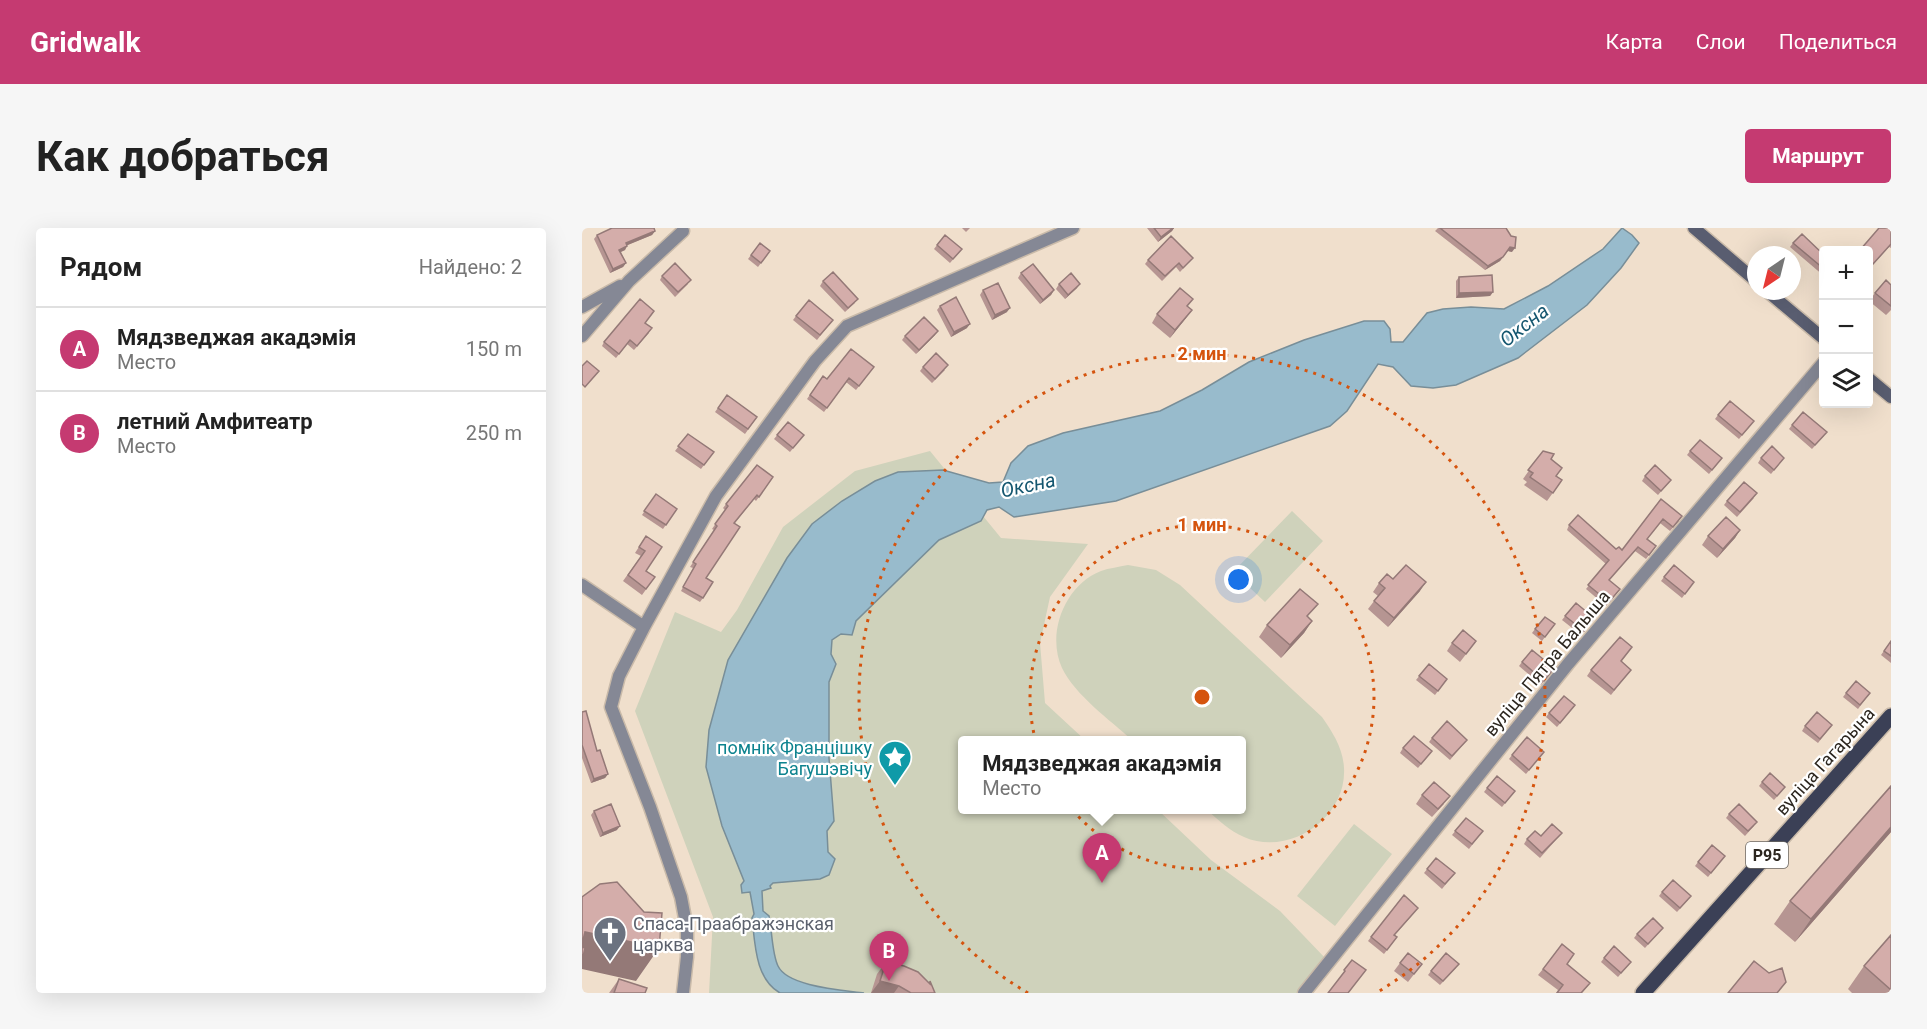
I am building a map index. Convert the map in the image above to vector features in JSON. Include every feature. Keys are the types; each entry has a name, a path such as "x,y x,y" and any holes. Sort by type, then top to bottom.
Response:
{"main road":[{"path":"1694,228 1747,273"},
{"path":"1778,300 1819,335"},
{"path":"1873,381 1891,397"},
{"name":"вуліца Гагарына","path":"1642,993 1891,716"}],"street":[{"path":"683,993 687,929 681,897 651,807 611,707 619,676 716,496 815,361 847,326 1073,228"},
{"path":"582,336 629,281 683,231"},
{"path":"582,307 629,281"},
{"name":"вуліца Пятра Балыша","path":"1304,993 1568,664 1819,368"},
{"path":"582,585 644,627"}],"green space":[{"path":"930,451 1001,538 1088,544 1050,597 1040,643 1045,703 1081,736 958,736 958,814 1162,814 1211,860 1280,911 1327,960 1299,993 709,993 713,917 635,711 675,612 721,632 737,610 783,527 855,471"},
{"path":"1292,511 1323,541 1265,602 1233,572"},
{"path":"1128,565 1156,570 1180,585 1322,717 1340,747 1344,768 1342,786 1336,803 1326,817 1312,829 1279,842 1261,842 1234,832 1212,814 1246,814 1246,736 1127,736 1075,688 1062,668 1058,654 1056,640 1058,626 1062,612 1077,587 1104,570"},
{"path":"1354,824 1392,854 1335,926 1297,896"}],"water":[{"name":"Оксна","path":"1622,228 1639,243 1621,268 1587,305 1518,358 1456,385 1433,388 1411,386 1393,367 1378,364 1347,411 1330,426 1116,501 1014,517 999,507 987,510 981,521 939,540 856,621 852,635 841,634 832,640 831,654 836,664 829,682 829,758 834,821 827,831 828,852 835,859 829,875 820,879 773,883 771,888 762,891 763,911 769,916 776,961 784,973 804,983 864,993 780,993 772,987 761,970 758,960 750,892 742,893 741,885 744,881 722,826 706,767 709,730 728,660 787,558 812,524 842,501 875,481 898,472 943,470 989,483 1003,482 1011,463 1028,446 1063,433 1160,411 1202,390 1249,362 1304,340 1364,321 1384,321 1390,329 1391,342 1403,342 1427,313 1443,309 1471,307 1504,309 1548,286 1603,249"}],"building":[{"path":"612,228 654,228 655,231 626,243 627,246 619,250 626,263 613,269 597,235"},
{"path":"1154,228 1173,228 1161,237"},
{"path":"1440,228 1506,228 1511,236 1516,237 1515,248 1510,247 1503,257 1488,266"},
{"path":"1879,228 1891,228 1891,244 1873,264 1873,246 1863,246"},
{"path":"1802,234 1819,250 1819,265 1801,250 1801,246 1793,243"},
{"path":"945,235 962,249 953,259 937,245"},
{"path":"1171,236 1193,258 1183,268 1179,263 1165,276 1148,260"},
{"path":"760,243 770,251 761,263 751,255"},
{"path":"675,263 691,280 678,292 662,276"},
{"path":"1033,264 1054,290 1043,300 1021,273"},
{"path":"833,272 858,299 848,308 823,281"},
{"path":"1071,273 1080,284 1068,295 1059,284"},
{"path":"1492,275 1493,292 1459,293 1459,277"},
{"path":"1886,280 1891,285 1891,306 1875,293"},
{"path":"998,283 1010,308 995,315 983,290"},
{"path":"1180,288 1193,299 1187,306 1192,310 1175,330 1157,314"},
{"path":"956,297 970,324 954,332 940,306"},
{"path":"640,299 654,311 645,323 652,328 637,346 630,340 619,354 604,342"},
{"path":"809,300 833,320 820,335 796,316"},
{"path":"924,317 938,331 919,350 905,336"},
{"path":"851,349 874,367 859,386 849,378 827,408 810,395 823,376 827,379"},
{"path":"936,353 948,365 935,379 923,367"},
{"path":"587,361 599,371 585,387 582,384 582,366"},
{"path":"727,395 757,417 748,429 718,408"},
{"path":"1730,401 1754,421 1742,435 1718,415"},
{"path":"1803,412 1827,432 1815,445 1792,425"},
{"path":"788,422 804,435 793,448 777,435"},
{"path":"688,434 714,452 704,465 678,446"},
{"path":"1700,440 1722,458 1712,470 1690,451"},
{"path":"1772,446 1784,458 1774,470 1761,458"},
{"path":"1543,451 1554,454 1551,459 1562,468 1556,476 1562,480 1553,493 1530,477 1533,473 1528,470"},
{"path":"757,465 773,477 759,497 757,495 734,523 740,527 706,578 713,582 703,598 683,587 696,564 693,562 717,526 715,524 728,506 726,504"},
{"path":"1655,465 1671,480 1661,491 1645,476"},
{"path":"1744,482 1757,493 1740,512 1727,501"},
{"path":"656,494 677,509 666,525 644,511"},
{"path":"1661,499 1682,516 1673,527 1663,519 1647,539 1656,546 1649,555 1638,547 1609,580 1620,589 1609,602 1588,585 1609,560 1569,525 1578,515 1616,549 1619,547 1622,550"},
{"path":"1726,517 1740,530 1723,549 1708,536"},
{"path":"646,536 662,547 646,571 655,577 646,589 628,575 645,551 639,547"},
{"path":"1406,565 1426,582 1394,618 1374,601 1385,588 1379,583 1387,574 1393,579"},
{"path":"1674,565 1694,582 1685,594 1664,577"},
{"path":"1300,589 1318,604 1307,616 1312,621 1290,645 1267,625"},
{"path":"1576,603 1594,618 1584,631 1565,616"},
{"path":"1545,617 1555,624 1545,637 1535,629"},
{"path":"1463,630 1476,641 1466,654 1452,643"},
{"path":"1620,637 1632,647 1621,661 1631,670 1614,690 1591,670"},
{"path":"1891,641 1891,656 1884,651"},
{"path":"1532,650 1554,668 1544,681 1522,662"},
{"path":"1429,664 1447,679 1438,691 1419,676"},
{"path":"1856,681 1870,693 1860,705 1846,693"},
{"path":"1564,696 1575,705 1560,723 1549,713"},
{"path":"586,711 597,751 600,750 608,774 594,779 582,745 582,712"},
{"path":"1817,712 1832,725 1820,739 1805,726"},
{"path":"1447,721 1467,740 1452,756 1432,738"},
{"path":"1414,736 1432,751 1421,764 1403,748"},
{"path":"1527,737 1544,752 1529,770 1512,755"},
{"path":"1770,773 1785,787 1777,796 1762,782"},
{"path":"1497,776 1515,791 1505,803 1487,788"},
{"path":"1434,782 1450,796 1438,809 1422,795"},
{"path":"1891,786 1891,827 1811,919 1790,901"},
{"path":"611,804 620,826 603,833 594,811"},
{"path":"1739,804 1757,822 1748,831 1729,814"},
{"path":"1466,818 1483,831 1472,844 1455,831"},
{"path":"1552,824 1562,833 1542,853 1527,839 1535,831 1541,836"},
{"path":"1712,845 1725,856 1711,873 1698,862"},
{"path":"1436,858 1455,873 1445,884 1427,869"},
{"path":"1673,880 1691,896 1680,908 1662,892"},
{"path":"617,882 644,912 662,913 659,948 585,932 582,944 582,897 600,884"},
{"path":"1404,895 1418,908 1394,935 1397,937 1387,950 1371,937"},
{"path":"1653,918 1663,928 1648,944 1637,934"},
{"path":"1891,935 1891,990 1864,966"},
{"path":"1562,944 1574,954 1567,964 1590,983 1581,993 1557,993 1563,985 1543,969"},
{"path":"1614,946 1631,962 1621,973 1604,958"},
{"path":"1408,953 1422,964 1414,974 1400,963"},
{"path":"1446,953 1459,964 1443,981 1431,971"},
{"path":"1352,960 1366,970 1348,993 1328,993 1345,971"},
{"path":"1754,961 1769,973 1782,968 1786,982 1777,993 1728,993"},
{"path":"886,962 918,972 930,984 930,981 935,993 911,993 899,986 880,981"},
{"path":"619,979 647,988 645,993 614,993"}],"place":[{"name":"помнік Францішку Багушэвічу","path":"895,786"},
{"name":"Мядзведжая акадэмія","path":"1102,883"},
{"name":"Спаса-Праабражэнская царква","path":"610,962"},
{"name":"летний Амфитеатр","path":"889,981"}]}
